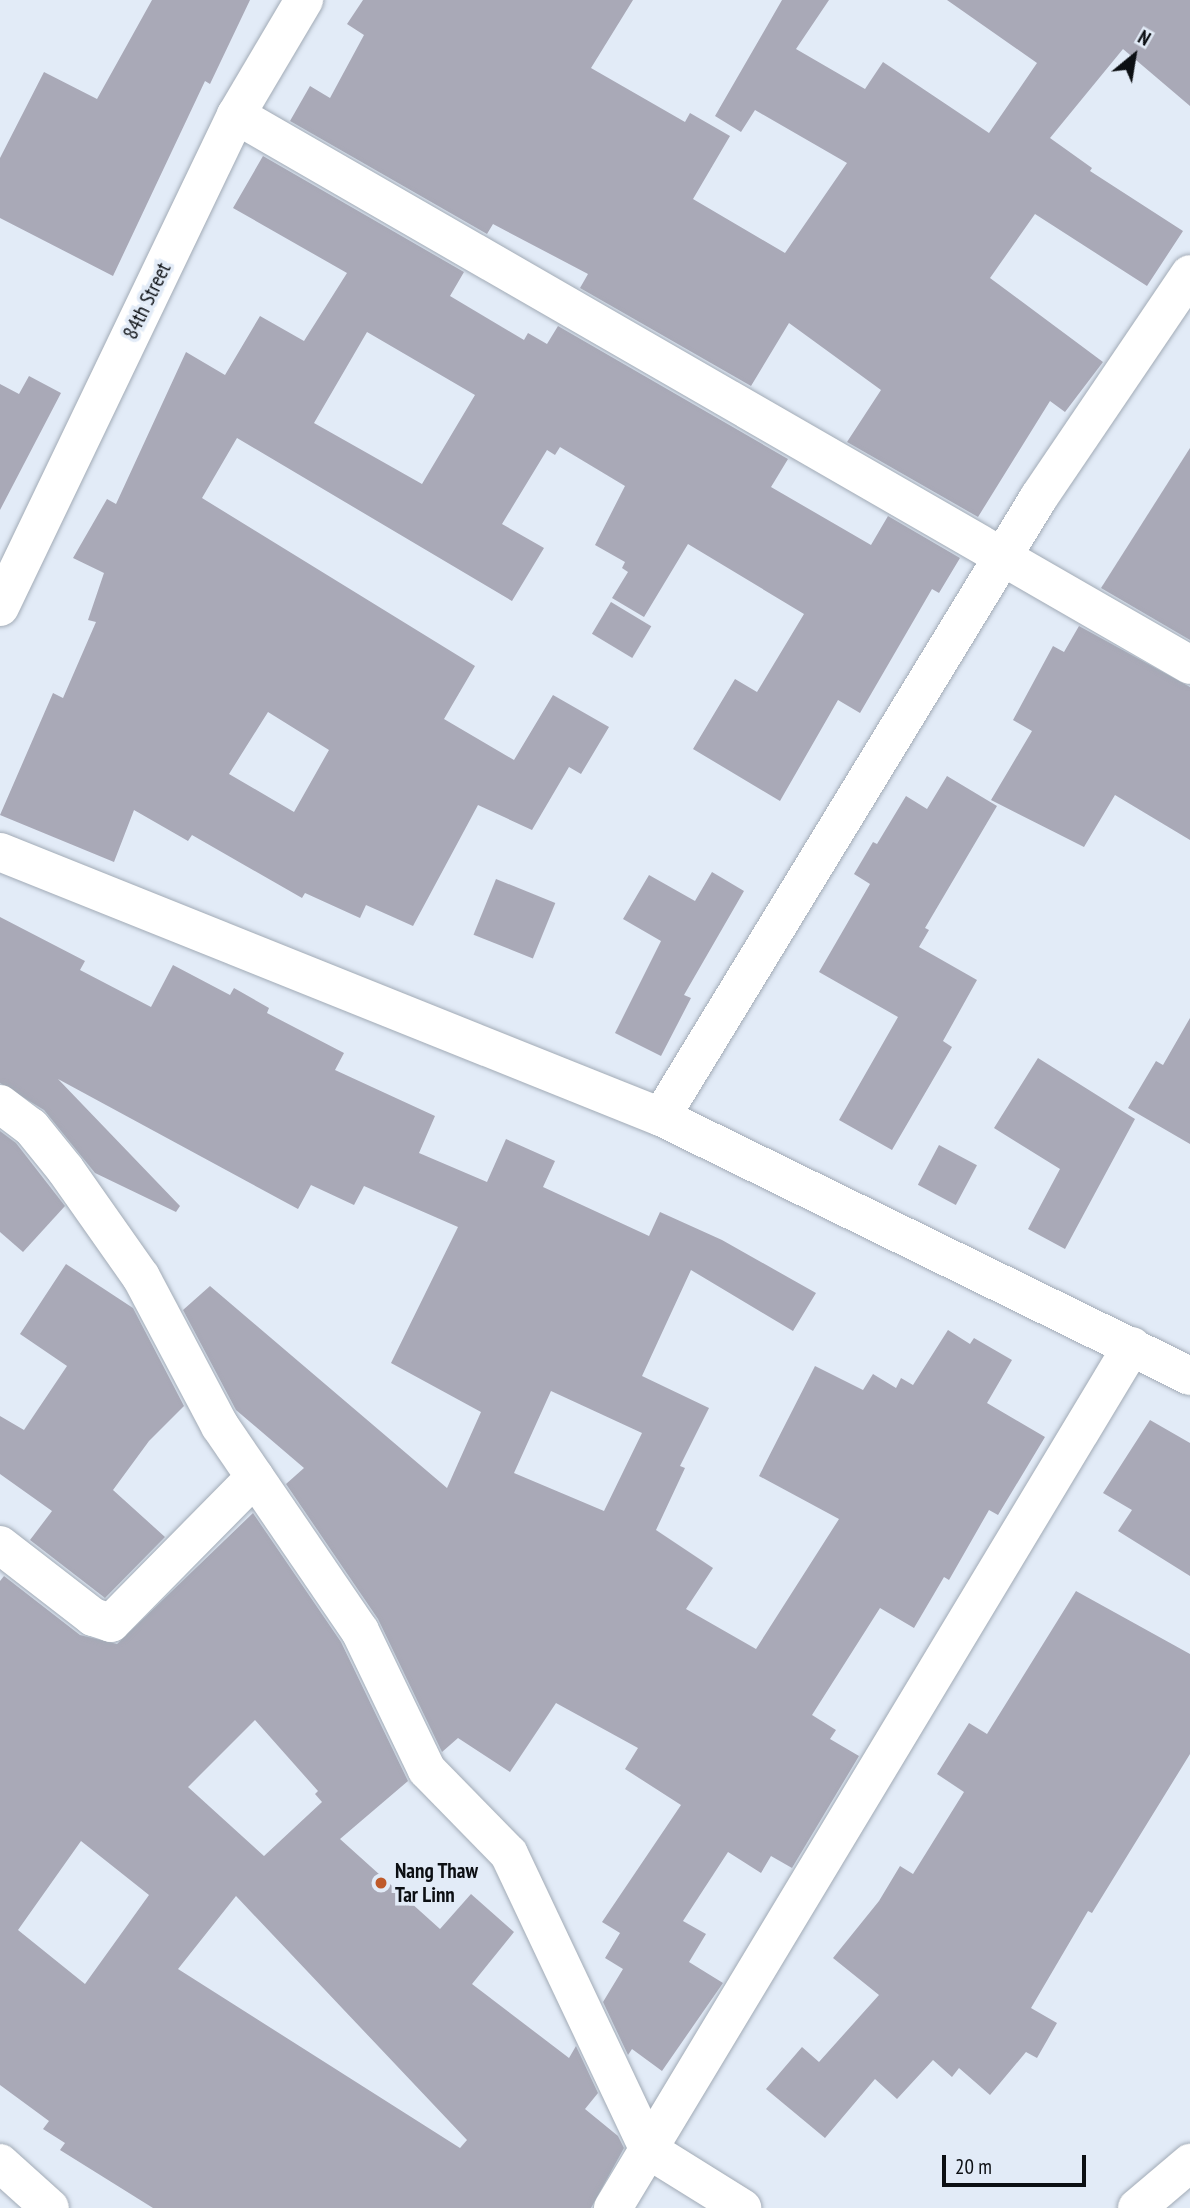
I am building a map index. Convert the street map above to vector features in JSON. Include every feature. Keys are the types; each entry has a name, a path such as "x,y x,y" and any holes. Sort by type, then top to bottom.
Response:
{"street":[{"name":"84th Street","path":"0,607 236,115 304,0"},
{"path":"236,115 1190,665"},
{"path":"661,1117 1002,557 1190,274"},
{"path":"0,852 661,1117 1190,1376"},
{"path":"0,1104 31,1128 65,1169 141,1277 220,1426 360,1630 427,1770 509,1854 649,2150 742,2208"},
{"path":"613,2208 1132,1346"},
{"path":"0,1545 93,1617 110,1623 255,1477"},
{"path":"0,2163 50,2208"},
{"path":"1138,2208 1190,2163"}],"building":[{"path":"152,0 250,0 210,84 205,81 113,276 0,218 0,158 44,72 97,99"},
{"path":"363,0 633,0 591,68 685,122 690,113 730,136 693,199 785,253 847,163 755,110 741,132 715,116 782,0 829,0 796,49 865,89 883,62 989,133 1037,63 947,0 1190,0 1190,106 1123,49 1050,138 1092,168 1090,171 1183,231 1147,286 1035,214 990,278 1103,362 1065,412 1050,401 978,517 847,442 881,390 789,323 751,386 580,288 588,274 493,224 487,234 290,121 310,86 330,98 364,35 347,24"},
{"path":"263,156 464,272 450,296 524,340 528,333 547,344 558,326 788,459 771,487 871,545 888,516 960,558 939,593 932,589 860,713 838,700 780,801 693,749 735,679 757,692 804,614 688,544 644,617 612,598 628,572 622,568 625,562 595,545 625,486 560,447 555,455 547,450 502,524 544,548 512,601 237,438 202,498 475,666 444,719 514,760 553,695 609,727 581,774 569,767 532,830 478,805 413,926 366,905 360,918 305,893 302,898 192,835 188,841 134,810 114,862 0,815 53,693 63,698 96,622 88,620 104,573 73,558 107,499 116,504 186,352 225,375 260,316 304,341 347,273 233,208","holes":["367,332 475,395 422,484 314,423","268,712 329,750 294,812 229,774"]},
{"path":"29,376 61,393 0,510 0,384 19,394"},
{"path":"1190,448 1190,640 1101,588"},
{"path":"611,602 651,626 632,658 592,634"},
{"path":"1079,626 1190,687 1190,840 1115,795 1084,847 991,800 1032,731 1013,720 1053,646 1064,652"},
{"path":"947,776 997,806 925,928 929,930 919,947 977,980 943,1041 952,1047 892,1150 839,1120 898,1017 819,972 870,884 854,874 873,842 877,844 906,796 927,809"},
{"path":"712,872 744,891 684,995 691,998 661,1056 615,1033 661,941 623,919 649,875 695,901"},
{"path":"496,879 555,903 533,959 474,935"},
{"path":"0,917 85,961 80,970 151,1007 173,965 230,995 234,988 269,1008 267,1013 344,1053 335,1070 435,1116 419,1153 487,1182 506,1139 555,1161 543,1187 649,1236 660,1212 722,1240 816,1293 793,1331 691,1270 642,1376 709,1408 680,1466 685,1468 656,1530 713,1568 686,1609 756,1649 839,1519 759,1476 815,1366 863,1390 873,1374 896,1388 901,1378 913,1385 948,1330 970,1344 974,1338 1012,1360 987,1403 1045,1437 998,1515 989,1510 949,1580 944,1577 914,1628 880,1608 812,1715 836,1730 830,1739 859,1756 792,1868 771,1856 761,1873 728,1852 683,1921 706,1934 689,1962 723,1983 662,2071 632,2049 628,2055 603,2002 623,1969 605,1958 620,1933 602,1922 681,1805 625,1769 638,1748 556,1703 510,1772 458,1738 442,1752 378,1619 286,1484 304,1468 236,1410 183,1310 210,1286 447,1488 481,1412 391,1363 458,1227 364,1186 354,1205 311,1185 298,1209 58,1079 180,1206 176,1212 95,1173 44,1110 0,1083","holes":["551,1391 642,1433 604,1511 514,1473"]},
{"path":"1190,1018 1190,1144 1128,1108 1156,1061 1163,1065"},
{"path":"1038,1058 1135,1119 1065,1249 1028,1229 1060,1169 994,1128"},
{"path":"0,1131 16,1143 65,1206 23,1252 0,1232"},
{"path":"939,1145 977,1165 956,1205 918,1185"},
{"path":"66,1264 133,1308 184,1406 149,1441 113,1490 165,1537 105,1598 30,1540 52,1511 0,1474 0,1416 24,1430 67,1366 20,1334"},
{"path":"1150,1420 1190,1443 1190,1576 1118,1531 1132,1510 1103,1493"},
{"path":"253,1513 341,1642 408,1781 340,1839 440,1929 471,1894 514,1932 472,1984 569,2058 576,2046 598,2093 585,2109 618,2136 624,2148 591,2208 153,2208 60,2150 65,2143 43,2129 49,2121 0,2085 0,1581 4,1576 80,1635 117,1644","holes":["255,1720 318,1791 315,1794 322,1802 264,1856 188,1787","81,1841 149,1895 85,1984 18,1930","236,1896 467,2140 460,2148 178,1969"]},
{"path":"1076,1591 1190,1654 1190,1754 1092,1913 1088,1911 1031,2008 1057,2023 1037,2058 1026,2052 990,2095 959,2068 952,2077 933,2060 897,2099 875,2079 825,2138 766,2089 802,2047 819,2062 879,1995 833,1958 879,1901 900,1866 913,1874 964,1792 937,1774 969,1723 987,1734"}],"place":[{"name":"Nang Thaw Tar Linn","path":"381,1883"}]}
